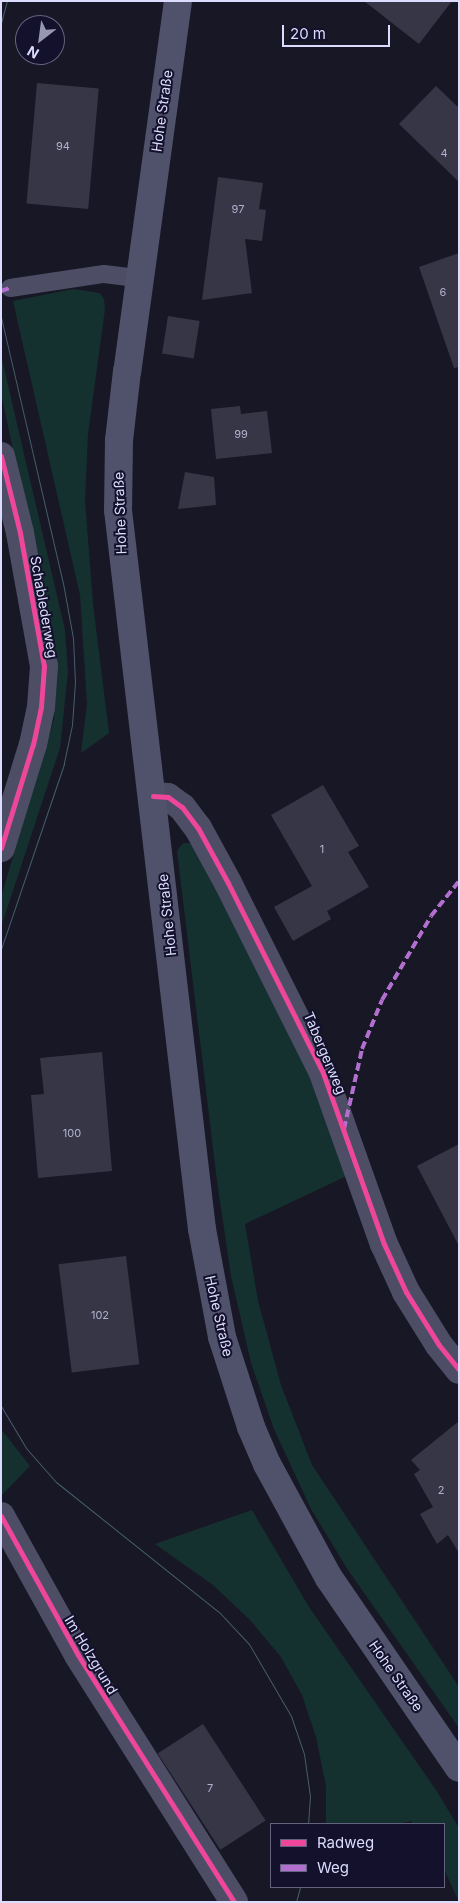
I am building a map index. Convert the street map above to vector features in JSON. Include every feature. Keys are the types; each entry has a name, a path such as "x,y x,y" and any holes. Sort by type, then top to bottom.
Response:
{"main road":[{"name":"Hohe Straße","path":"178,1 139,278 120,440 118,510 153,796 202,1229 216,1312 235,1380 266,1464 305,1538 351,1612 459,1768"}],"street":[{"name":"Schablederweg","path":"1,848 33,744 41,707 44,666 37,621 2,467"},
{"name":"Tabergerweg","path":"153,796 168,797 182,807 198,828 228,883 323,1073 384,1244 406,1292 439,1345 459,1370"},
{"name":"Im Holzgrund","path":"1,1516 78,1655 234,1902"}],"lane":[{"path":"10,288 104,274 139,278"}],"green space":[{"path":"73,289 100,293 104,299 105,309 88,434 85,500 93,604 109,733 81,753 87,704 80,595 13,301"},
{"path":"1,355 65,630 68,672 60,748 1,927 1,897 54,719 55,662 38,564 1,394"},
{"path":"183,843 189,843 197,850 316,1076 351,1174 245,1224 258,1301 281,1385 312,1465 459,1687 459,1728 348,1570 311,1509 274,1429 251,1363 231,1276 217,1181 177,851"},
{"path":"1,1429 30,1466 2,1495 1,1492"},
{"path":"252,1510 309,1607 436,1790 459,1828 459,1902 445,1871 445,1823 412,1823 411,1821 403,1823 326,1823 326,1786 316,1737 302,1695 281,1657 250,1620 213,1585 155,1544"}],"building":[{"path":"364,1 452,1 419,44"},
{"path":"37,83 99,88 88,209 26,204"},
{"path":"436,86 459,108 459,182 399,124"},
{"path":"218,177 263,183 259,209 266,210 262,241 245,239 252,293 202,300"},
{"path":"459,253 459,367 454,368 419,267"},
{"path":"168,316 200,321 194,359 162,354"},
{"path":"240,406 241,414 267,411 272,453 216,459 211,409"},
{"path":"185,472 214,477 216,505 178,509"},
{"path":"323,785 359,846 348,852 369,887 327,911 331,919 293,941 274,907 312,886 271,815"},
{"path":"102,1052 112,1171 38,1178 31,1095 44,1094 40,1058"},
{"path":"459,1144 459,1246 417,1166"},
{"path":"126,1256 139,1364 72,1372 59,1264"},
{"path":"459,1421 459,1553 448,1535 437,1544 420,1514 433,1507 414,1474 420,1470 411,1460"},
{"path":"203,1724 266,1820 220,1850 158,1753"}],"tram line":[{"path":"1,23 7,1"},
{"path":"1,317 63,583 73,638 75,682 72,725 64,764 1,949"},
{"path":"1,1406 26,1448 56,1482 219,1612 249,1644 291,1716 304,1754 310,1796 308,1823"},
{"path":"296,1902 300,1888"}],"marked path":[{"path":"1,291 10,288"},
{"path":"344,1129 362,1049 382,1000 431,916 459,881"}],"cycle path":[{"path":"1,456 20,533 44,666 41,707 33,744 1,848"},
{"path":"153,796 168,797 182,807 198,828 228,883 323,1073 384,1244 406,1292 439,1345 459,1370"},
{"path":"1,1516 78,1655 234,1902"}]}
